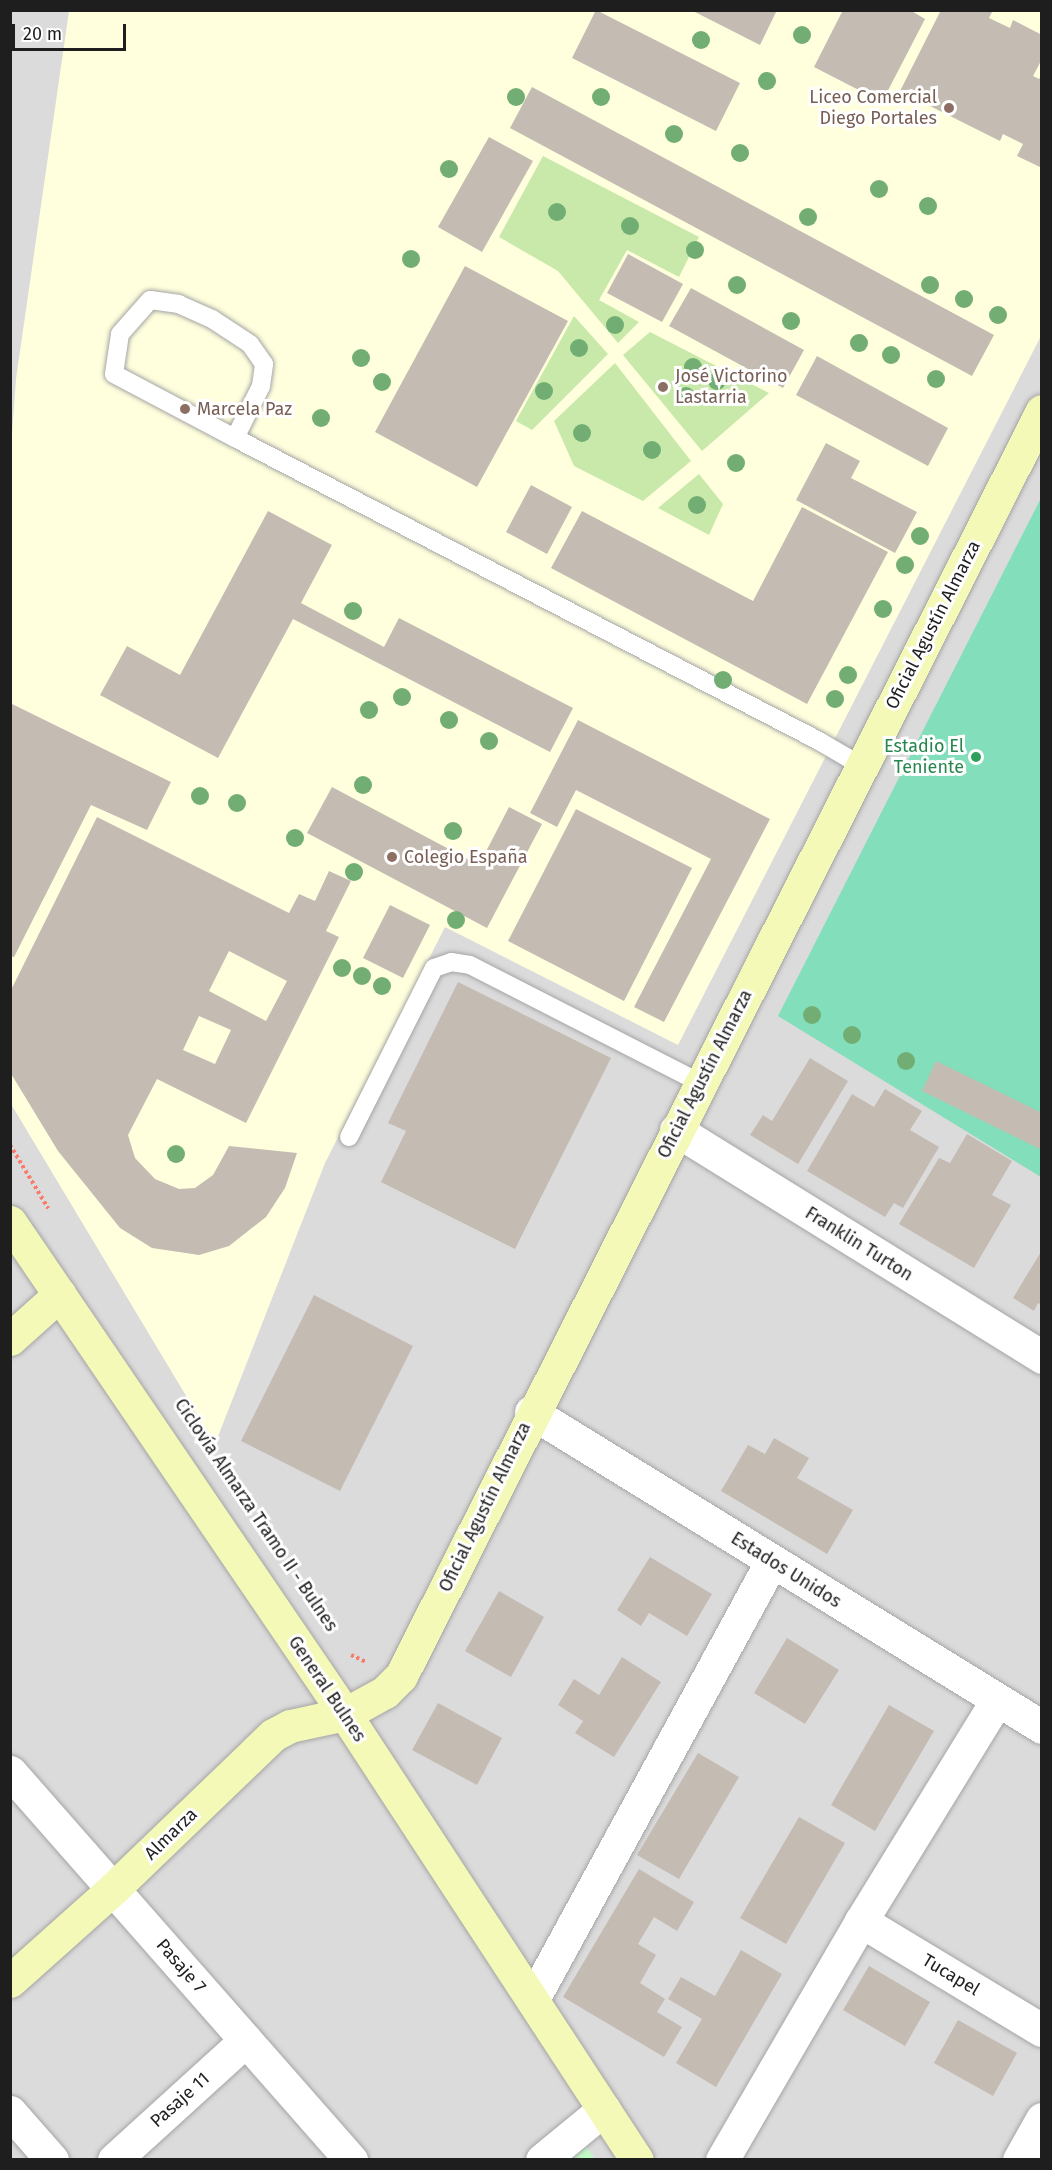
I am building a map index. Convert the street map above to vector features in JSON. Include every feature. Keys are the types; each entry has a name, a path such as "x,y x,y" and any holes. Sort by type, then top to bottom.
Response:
{"street":[{"name":"Oficial Agustín Almarza","path":"345,1714 385,1692 401,1676 531,1412 1041,411"},
{"name":"Franklin Turton","path":"676,1130 1041,1357"},
{"name":"General Bulnes","path":"10,1222 345,1714 637,2160"},
{"path":"10,1339 60,1294"},
{"name":"Estados Unidos","path":"531,1412 1041,1727"},
{"path":"533,1999 772,1561"},
{"path":"723,2160 861,1921 997,1700"},
{"name":"Almarza","path":"10,1981 114,1888 273,1735 290,1726 345,1714"},
{"name":"Pasaje 7","path":"10,1772 351,2160"},
{"name":"Tucapel","path":"861,1921 1041,2030"},
{"name":"Pasaje 11","path":"114,2160 246,2040"},
{"path":"542,2160 604,2109"},
{"path":"10,2112 52,2160"},
{"path":"1019,2160 1041,2119"}],"lane":[{"path":"235,438 261,386 264,364 250,344 212,319 178,304 150,300 120,333 114,374 235,438 862,766"},
{"path":"349,1137 434,969 451,962 470,965 700,1083"}],"path":[{"path":"10,1145 52,1215"},
{"name":"Ciclovía Almarza Tramo II - Bulnes","path":"340,1650 401,1676"}],"shaded area":[{"path":"11,11 1041,11 1041,2159 11,2159"},
{"path":"69,11 1041,11 1041,336 678,1045 445,927 325,1163 215,1444 11,1104 11,448 16,379"}],"green space":[{"path":"543,156 699,237 679,277 627,250 599,300 639,322 618,343 558,271 499,237"},
{"path":"574,316 608,354 532,430 516,421"},
{"path":"650,332 769,393 702,451 623,355"},
{"path":"615,363 691,461 643,501 574,466 554,421"},
{"path":"699,474 723,504 709,535 658,508"},
{"name":"Estadio El Teniente","path":"1041,498 1041,1177 778,1016"},
{"path":"573,2128 595,2159 526,2160"}],"building":[{"path":"596,10 740,83 716,131 572,58"},
{"path":"691,10 777,10 760,45"},
{"path":"843,10 910,10 925,19 882,102 814,67"},
{"path":"941,10 993,10 989,18 1010,28 1013,20 1042,35 1042,59 1033,76 1039,79 1042,74 1042,168 1017,156 1023,144 1003,134 1000,141 900,91"},
{"path":"532,87 994,335 972,376 510,128"},
{"path":"489,137 533,161 482,252 438,227"},
{"path":"628,254 683,284 662,322 607,293"},
{"path":"465,266 568,321 477,487 375,432"},
{"path":"691,288 804,350 783,388 669,326"},
{"path":"817,356 948,428 928,466 796,395"},
{"path":"826,443 860,461 851,478 917,512 895,553 796,500"},
{"path":"531,485 572,507 547,554 506,532"},
{"path":"802,507 888,552 807,704 551,568 582,511 753,601"},
{"path":"268,511 332,545 301,603 384,647 399,618 573,708 550,752 293,619 218,758 100,695 127,646 180,675"},
{"path":"10,703 171,782 147,830 91,805 14,957 10,956"},
{"path":"578,720 770,819 664,1022 634,1007 711,859 576,790 557,827 530,813"},
{"path":"332,787 479,865 509,807 542,824 487,928 307,833"},
{"path":"576,809 692,868 624,1001 508,941"},
{"path":"97,817 289,913 299,894 315,901 329,871 351,881 326,931 339,937 246,1123 157,1079 128,1135 135,1158 155,1179 179,1189 195,1188 213,1175 229,1146 297,1153 285,1188 266,1217 229,1246 199,1255 152,1248 120,1228 58,1151 10,1072 10,992","holes":["229,951 287,981 266,1021 209,991","199,1016 231,1030 215,1064 183,1050"]},
{"path":"390,905 430,925 403,978 363,958"},
{"path":"458,982 611,1058 515,1249 381,1182 406,1131 388,1123"},
{"path":"810,1058 848,1081 798,1164 750,1135 763,1115 772,1121"},
{"path":"936,1061 1042,1113 1042,1150 922,1091"},
{"path":"885,1089 922,1111 910,1130 939,1147 903,1208 894,1203 885,1217 807,1171 852,1094 874,1107"},
{"path":"967,1134 1012,1161 992,1195 1011,1205 974,1268 899,1224 939,1158 950,1163"},
{"path":"1042,1250 1042,1305 1038,1303 1034,1311 1013,1298"},
{"path":"314,1295 413,1346 340,1491 241,1441"},
{"path":"774,1438 809,1458 797,1478 853,1510 827,1554 721,1491 748,1445 765,1454"},
{"path":"650,1557 712,1594 687,1636 649,1613 641,1626 617,1610"},
{"path":"499,1591 544,1617 511,1677 465,1651"},
{"path":"787,1638 839,1670 805,1724 754,1693"},
{"path":"622,1657 661,1682 614,1757 575,1733 583,1721 558,1705 574,1679 599,1695"},
{"path":"438,1703 502,1738 477,1785 412,1750"},
{"path":"889,1705 934,1731 875,1831 831,1805"},
{"path":"698,1753 739,1777 679,1879 637,1855"},
{"path":"799,1817 845,1843 786,1944 740,1918"},
{"path":"639,1869 694,1902 677,1931 654,1917 638,1944 656,1955 640,1983 665,1999 657,2012 682,2027 664,2057 563,1997"},
{"path":"741,1950 782,1974 716,2087 676,2063 702,2019 668,1999 681,1977 715,1996"},
{"path":"869,1966 930,2002 905,2046 843,2010"},
{"path":"958,2020 1017,2053 993,2096 934,2063"}],"place":[{"name":"Liceo Comercial Diego Portales","path":"949,108"},
{"name":"José Victorino Lastarria","path":"663,387"},
{"name":"Marcela Paz","path":"185,409"},
{"name":"Estadio El Teniente","path":"976,757"},
{"name":"Colegio España","path":"392,857"}]}
